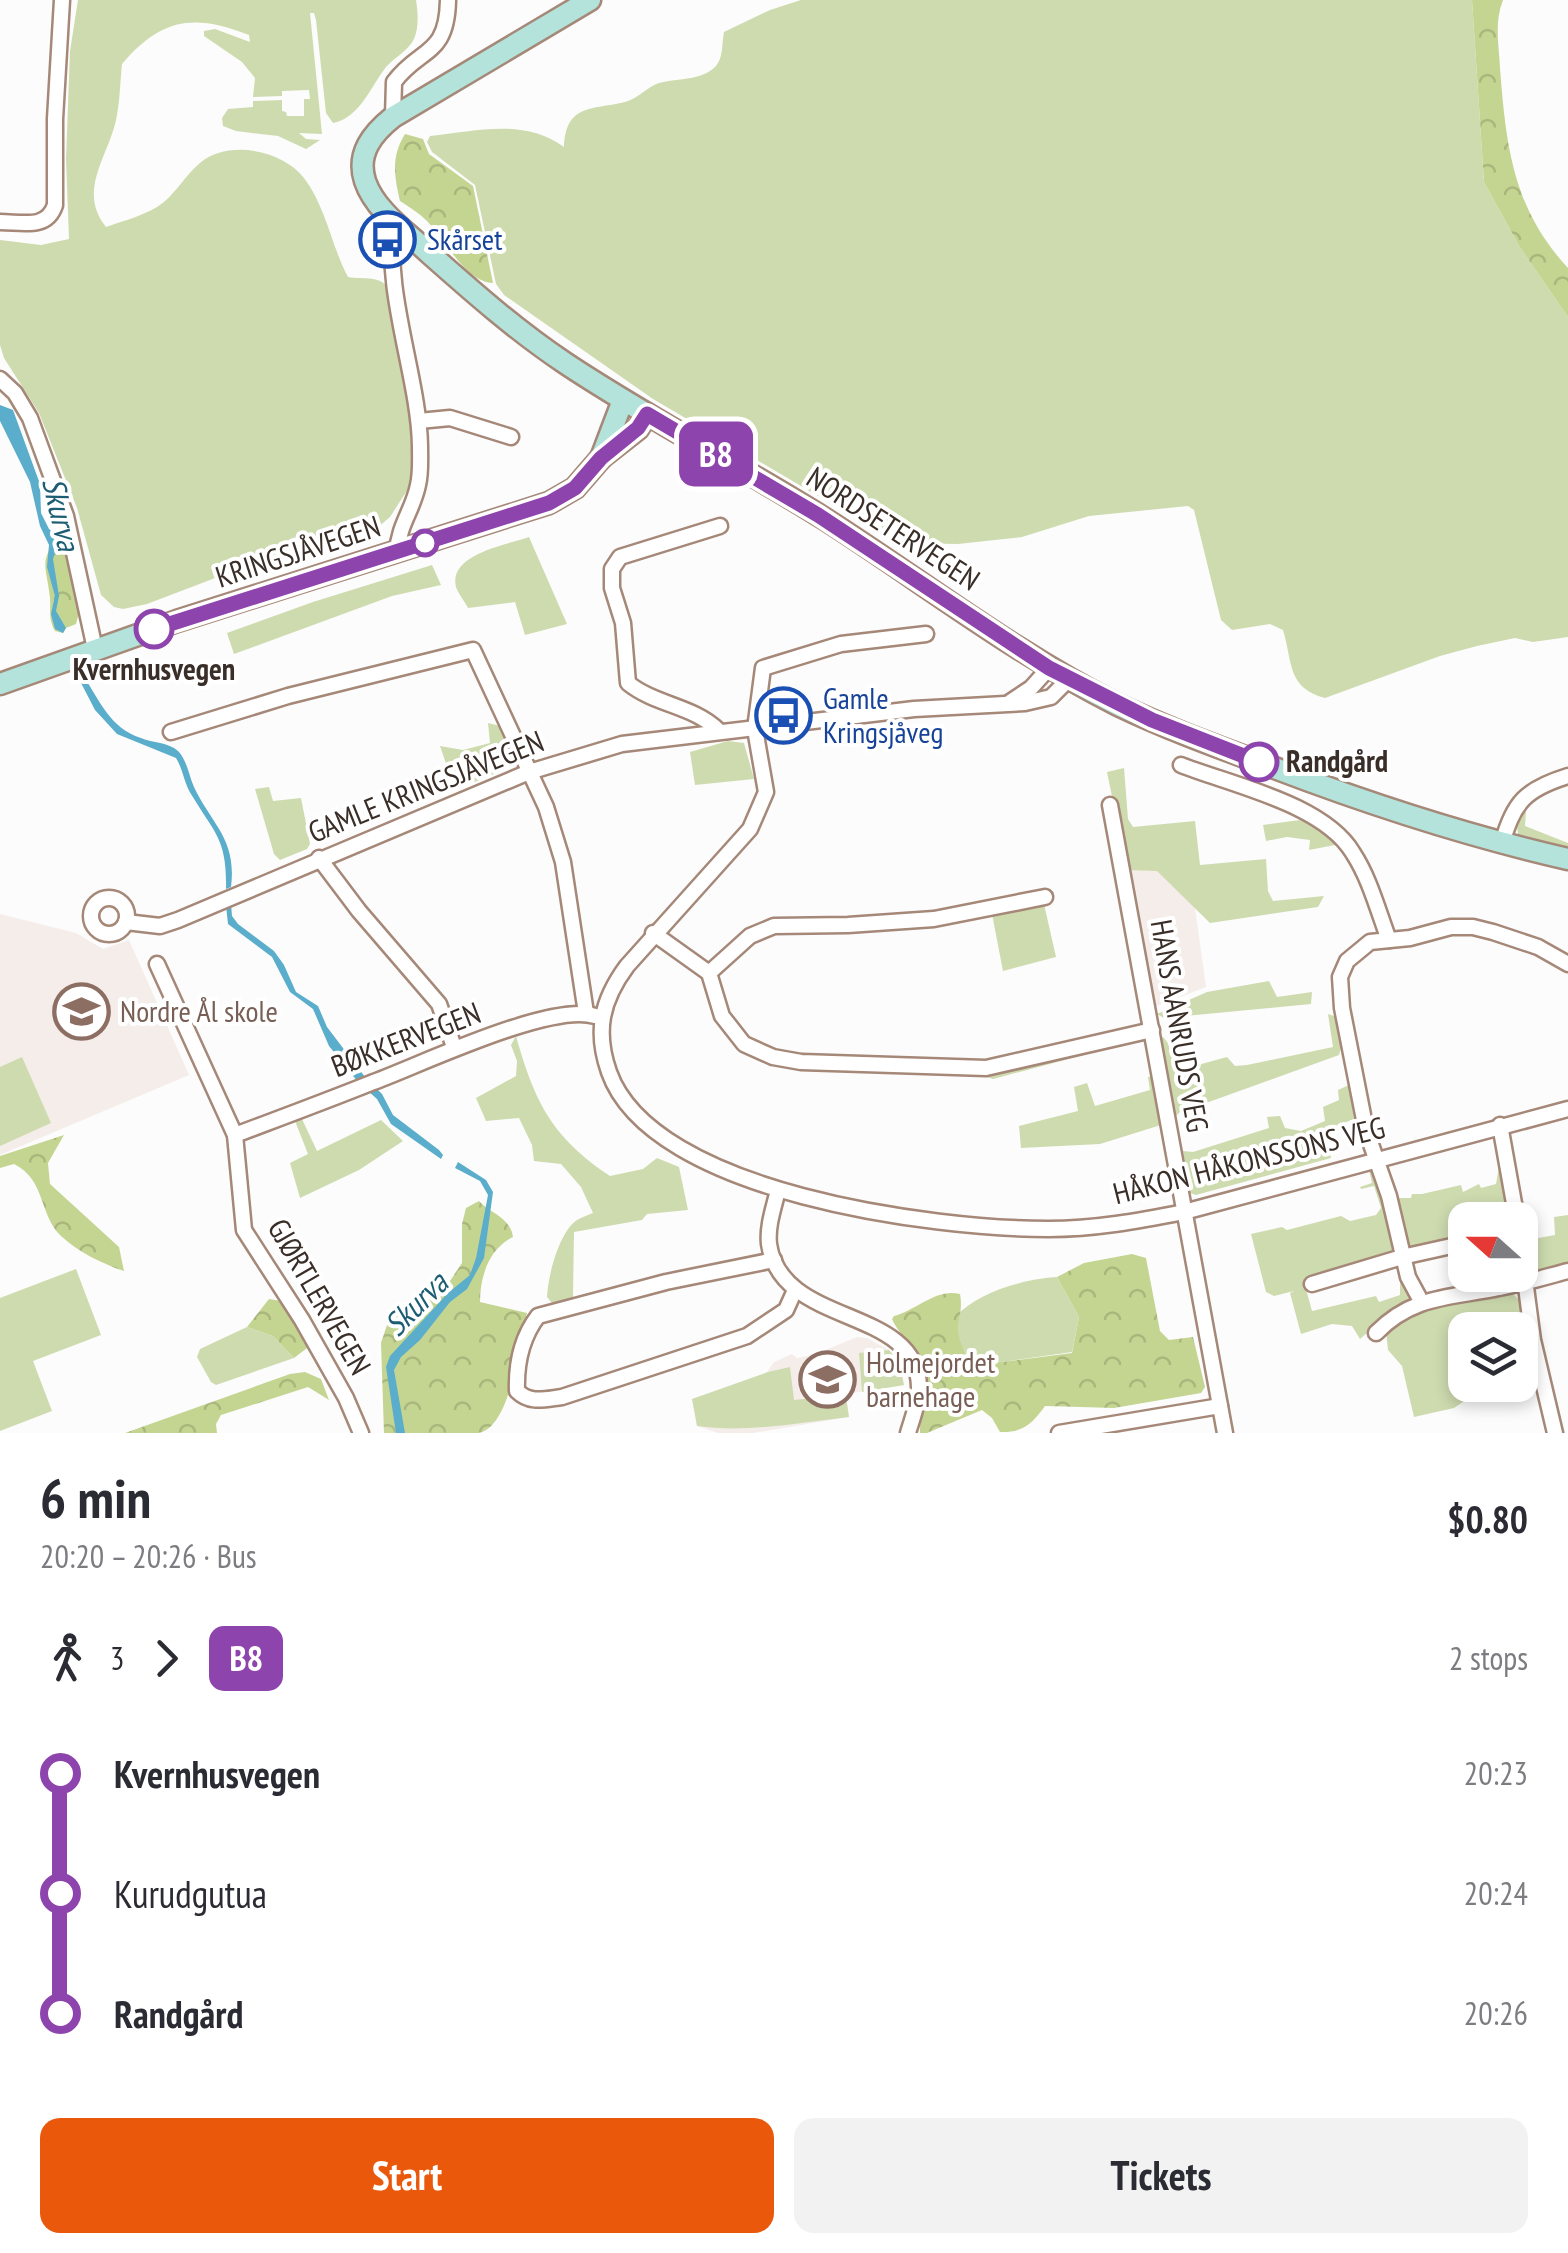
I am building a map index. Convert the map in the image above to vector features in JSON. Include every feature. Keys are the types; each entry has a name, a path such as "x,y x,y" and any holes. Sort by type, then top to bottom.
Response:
{"main road":[{"name":"NORDSETERVEGEN","path":"590,0 393,117 367,145 364,174 369,190 396,222 514,326 623,400 818,515 1069,679 1152,720 1367,802 1568,860"},
{"name":"KRINGSJÅVEGEN","path":"601,458 623,400"},
{"name":"KRINGSJÅVEGEN","path":"0,684 95,649 549,503 575,488 601,458 638,428 647,414"}],"street":[{"path":"0,222 42,223 52,216 62,0"},
{"path":"393,117 394,82 437,43 448,0"},
{"path":"396,222 395,279 419,421 418,488 400,527 398,552"},
{"path":"0,379 15,393 30,418 66,516 95,649"},
{"path":"419,421 450,418 510,437"},
{"path":"718,730 708,720 643,695 628,684 626,646 612,588 612,569 620,557 632,551 720,526"},
{"path":"594,1015 618,978 750,829 758,814 766,792 755,728 763,668 819,648 926,634"},
{"name":"HÅKON HÅKONSSONS VEG","path":"171,732 288,696 473,650 546,807 563,862 602,1051 613,1084 644,1122 686,1151 778,1190 890,1214 960,1224 1040,1229 1142,1221 1568,1108"},
{"path":"1009,703 1031,688 1049,668"},
{"name":"GAMLE KRINGSJÅVEGEN","path":"126,922 160,926 529,772 622,744 718,730 1051,697 1069,679"},
{"path":"1180,765 1332,827 1352,850 1389,940"},
{"path":"1502,844 1513,810 1536,788 1568,776"},
{"name":"HANS AANRUDS VEG","path":"1110,805 1225,1433"},
{"path":"320,858 359,911 439,1004 454,1047"},
{"path":"709,973 750,936 774,926 848,926 934,919 1045,897"},
{"path":"1421,1301 1414,1293 1402,1257 1350,1052 1340,977 1346,961 1370,942 1473,927 1538,947 1568,964"},
{"path":"654,934 709,973 722,1016 744,1044 801,1062 986,1068 1152,1030"},
{"name":"GJØRTLERVEGEN","path":"157,964 235,1136 244,1230 302,1320 361,1433"},
{"name":"BØKKERVEGEN","path":"235,1136 454,1047 544,1020 594,1015"},
{"path":"1500,1125 1514,1202"},
{"path":"778,1190 769,1230 774,1260 795,1290 884,1333 907,1352 919,1387 908,1433"},
{"path":"1312,1284 1448,1247"},
{"path":"774,1260 666,1282 538,1316 520,1352 517,1391 524,1398 539,1400 562,1396 706,1351 772,1322 786,1310 795,1290"},
{"path":"1538,1279 1568,1272"},
{"path":"1376,1333 1400,1312 1421,1301 1470,1292"},
{"path":"1526,1292 1533,1340 1555,1433"},
{"path":"1059,1433 1220,1406"}],"shaded area":[{"path":"1184,829 1206,987 1154,1007 1120,840"},
{"name":"Nordre Ål skole","path":"0,914 76,933 103,949 129,940 189,1075 0,1155"},
{"name":"Holmejordet barnehage","path":"857,1337 889,1350 899,1362 904,1385 846,1394 849,1417 753,1433 718,1433 697,1426 692,1399 765,1375 774,1362 792,1354 797,1358 816,1354"}],"green space":[{"path":"78,0 416,0 417,10 414,39 386,67 358,108 333,123 326,113 316,20 314,13 310,13 322,134 299,133 306,139 320,140 306,149 278,136 223,126 222,118 228,109 253,107 253,101 282,100 282,111 287,116 304,116 304,99 310,99 309,90 253,97 255,78 242,62 204,36 204,31 215,29 250,42 249,35 212,24 180,24 151,37 122,64 116,120 94,187 98,214 106,227 157,207 200,163 225,151 255,151 295,168 318,201 348,277 377,280 391,291 414,423 415,458 408,489 390,517 371,533 231,572 147,604 123,609 114,607 101,595 77,508 39,413 0,345 0,240 41,245 69,239 66,159 70,51"},
{"path":"801,0 1472,0 1484,182 1519,246 1568,317 1568,637 1533,642 1515,638 1477,646 1325,698 1313,694 1298,681 1283,630 1270,624 1232,630 1221,620 1194,510 1188,506 1089,516 1022,537 958,544 898,543 653,399 504,295 496,284 475,185 432,152 427,142 430,136 516,129 533,132 564,147 570,123 583,111 630,100 659,83 707,73 720,60 724,32"},
{"path":"1472,0 1503,0 1498,34 1510,150 1535,223 1568,268 1568,317 1519,246 1484,182"},
{"path":"405,134 423,139 429,154 473,186 493,283 465,268 427,221 400,201 395,166"},
{"path":"61,535 66,539 79,613 76,624 63,633 55,631 51,623 45,564"},
{"path":"529,537 567,624 525,635 515,602 468,608 456,587 456,576 461,566 481,553"},
{"path":"432,565 441,585 392,596 234,654 227,633"},
{"path":"488,723 504,727 518,756 501,771 455,790 440,746 463,750 490,743"},
{"path":"728,741 744,743 754,779 695,785 690,752"},
{"path":"1124,768 1128,819 1133,827 1195,821 1200,865 1266,859 1268,891 1273,901 1324,896 1318,907 1210,923 1157,871 1127,870 1107,772"},
{"path":"269,787 273,801 301,798 310,844 280,860 274,854 255,789"},
{"path":"1523,810 1525,826 1568,843 1568,854 1519,840 1516,821"},
{"path":"1300,820 1330,832 1335,845 1309,850 1310,840 1287,837 1266,841 1263,825"},
{"path":"1044,904 1056,957 1003,971 992,914"},
{"path":"1269,981 1277,997 1312,992 1311,1004 1164,1018 1157,1014 1207,992"},
{"path":"1328,1014 1337,1017 1343,1041 1339,1055 1206,1103 1199,1093 1174,1118 1160,1038 1168,1043 1176,1071 1227,1057 1235,1066 1247,1065 1333,1047"},
{"path":"516,1036 539,1099 574,1147 610,1176 643,1169 657,1158 679,1167 688,1210 647,1214 642,1220 574,1232 573,1297 565,1303 552,1303 547,1297 556,1255 571,1226 593,1213 581,1187 561,1164 534,1161 532,1145 519,1118 486,1121 476,1098 516,1076 517,1061 511,1045"},
{"path":"1140,1040 993,1079 984,1076"},
{"path":"22,1057 51,1123 0,1146 0,1067"},
{"path":"1153,1076 1161,1125 1100,1144 1021,1148 1019,1126 1078,1111 1074,1087 1087,1083 1095,1106 1150,1090 1148,1077"},
{"path":"1349,1085 1354,1119 1326,1130 1331,1158 1196,1195 1190,1193 1183,1151 1193,1152 1269,1128 1267,1117 1280,1116 1285,1128 1301,1131 1325,1121 1323,1107 1339,1100 1338,1090"},
{"path":"302,1119 317,1151 381,1120 403,1141 359,1170 300,1198 290,1163 308,1154 295,1121"},
{"path":"64,1135 48,1163 50,1184 119,1247 124,1271 68,1242 54,1228 32,1179 14,1164 0,1168 0,1156"},
{"path":"1500,1161 1507,1202 1448,1202 1448,1239 1415,1249 1407,1247 1393,1198 1411,1198 1412,1194 1461,1185 1463,1192 1479,1184 1481,1188 1496,1184"},
{"path":"1369,1170 1379,1178 1395,1249 1387,1258 1307,1278 1312,1311 1376,1296 1379,1302 1400,1295 1400,1266 1411,1297 1360,1339 1352,1326 1332,1324 1301,1334 1290,1293 1294,1291 1274,1296 1266,1292 1251,1234 1282,1227 1287,1230 1341,1216 1350,1221 1376,1215 1381,1208 1374,1186 1360,1187 1372,1183"},
{"path":"479,1201 504,1220 513,1237 488,1264 480,1302 527,1313 506,1400 490,1427 479,1433 384,1433 381,1343 388,1322 396,1310 450,1281 462,1263 466,1208"},
{"path":"1568,1215 1568,1263 1538,1270 1538,1238 1555,1235 1554,1217"},
{"path":"1132,1254 1146,1258 1160,1331 1169,1340 1193,1337 1205,1387 1201,1393 1114,1408 1045,1406 1027,1426 1008,1432 1000,1432 982,1410 920,1433 925,1375 892,1319 894,1316 943,1294 960,1294 958,1328 967,1356 1002,1362 1072,1353 1079,1317 1057,1277 1084,1263"},
{"path":"76,1269 101,1335 33,1361 52,1411 0,1431 0,1298"},
{"path":"1057,1277 1079,1317 1072,1352 1002,1362 967,1356 957,1338 956,1316 965,1308 1002,1288"},
{"path":"1511,1292 1521,1302 1522,1312 1448,1312 1448,1402 1463,1402 1454,1408 1414,1417 1402,1366 1388,1350 1386,1332 1412,1309"},
{"path":"269,1299 281,1301 306,1338 307,1348 294,1358 273,1336 247,1327"},
{"path":"247,1327 273,1336 294,1358 216,1385 197,1357 200,1349"},
{"path":"889,1350 899,1362 904,1385 862,1392 859,1353"},
{"path":"790,1367 794,1400 813,1398 812,1387 827,1385 829,1393 845,1391 849,1417 754,1428 697,1426 692,1399"},
{"path":"305,1372 321,1379 329,1400 308,1387 221,1415 217,1433 125,1433 290,1374"}],"water":[{"path":"0,405 13,410 40,484 41,513 60,539 53,559 59,596 56,611 66,628 63,633 55,629 51,614 55,596 47,567 49,545 40,526 30,482 0,421"},
{"path":"84,677 121,728 170,746 181,755 194,787 227,844 231,887 226,889 218,838 189,790 176,758 117,734 95,710 79,679"},
{"path":"231,904 232,916 238,924 274,951 296,992 318,1006 327,1027 382,1094 393,1115 439,1150 441,1159 391,1124 377,1099 329,1046 313,1009 290,992 272,957 228,924 226,906"},
{"path":"458,1162 486,1180 493,1192 484,1258 467,1289 450,1302 394,1370 405,1433 396,1433 386,1367 390,1356 448,1293 470,1275 476,1258 488,1195 480,1181 455,1168"}],"bus line":[{"name":"B8","path":"154,629 549,503 575,488 601,458 638,428 647,414 818,515 1049,668 1152,720 1259,762"}],"place":[{"name":"Skårset","path":"388,240"},
{"name":"Kvernhusvegen","path":"154,629"},
{"name":"Gamle Kringsjåveg","path":"784,716"},
{"name":"Randgård","path":"1259,762"},
{"name":"Nordre Ål skole","path":"81,1012"},
{"name":"Holmejordet barnehage","path":"827,1380"}],"water label":[{"name":"Skurva","path":"61,514"},
{"name":"Skurva","path":"416,1304"}]}
